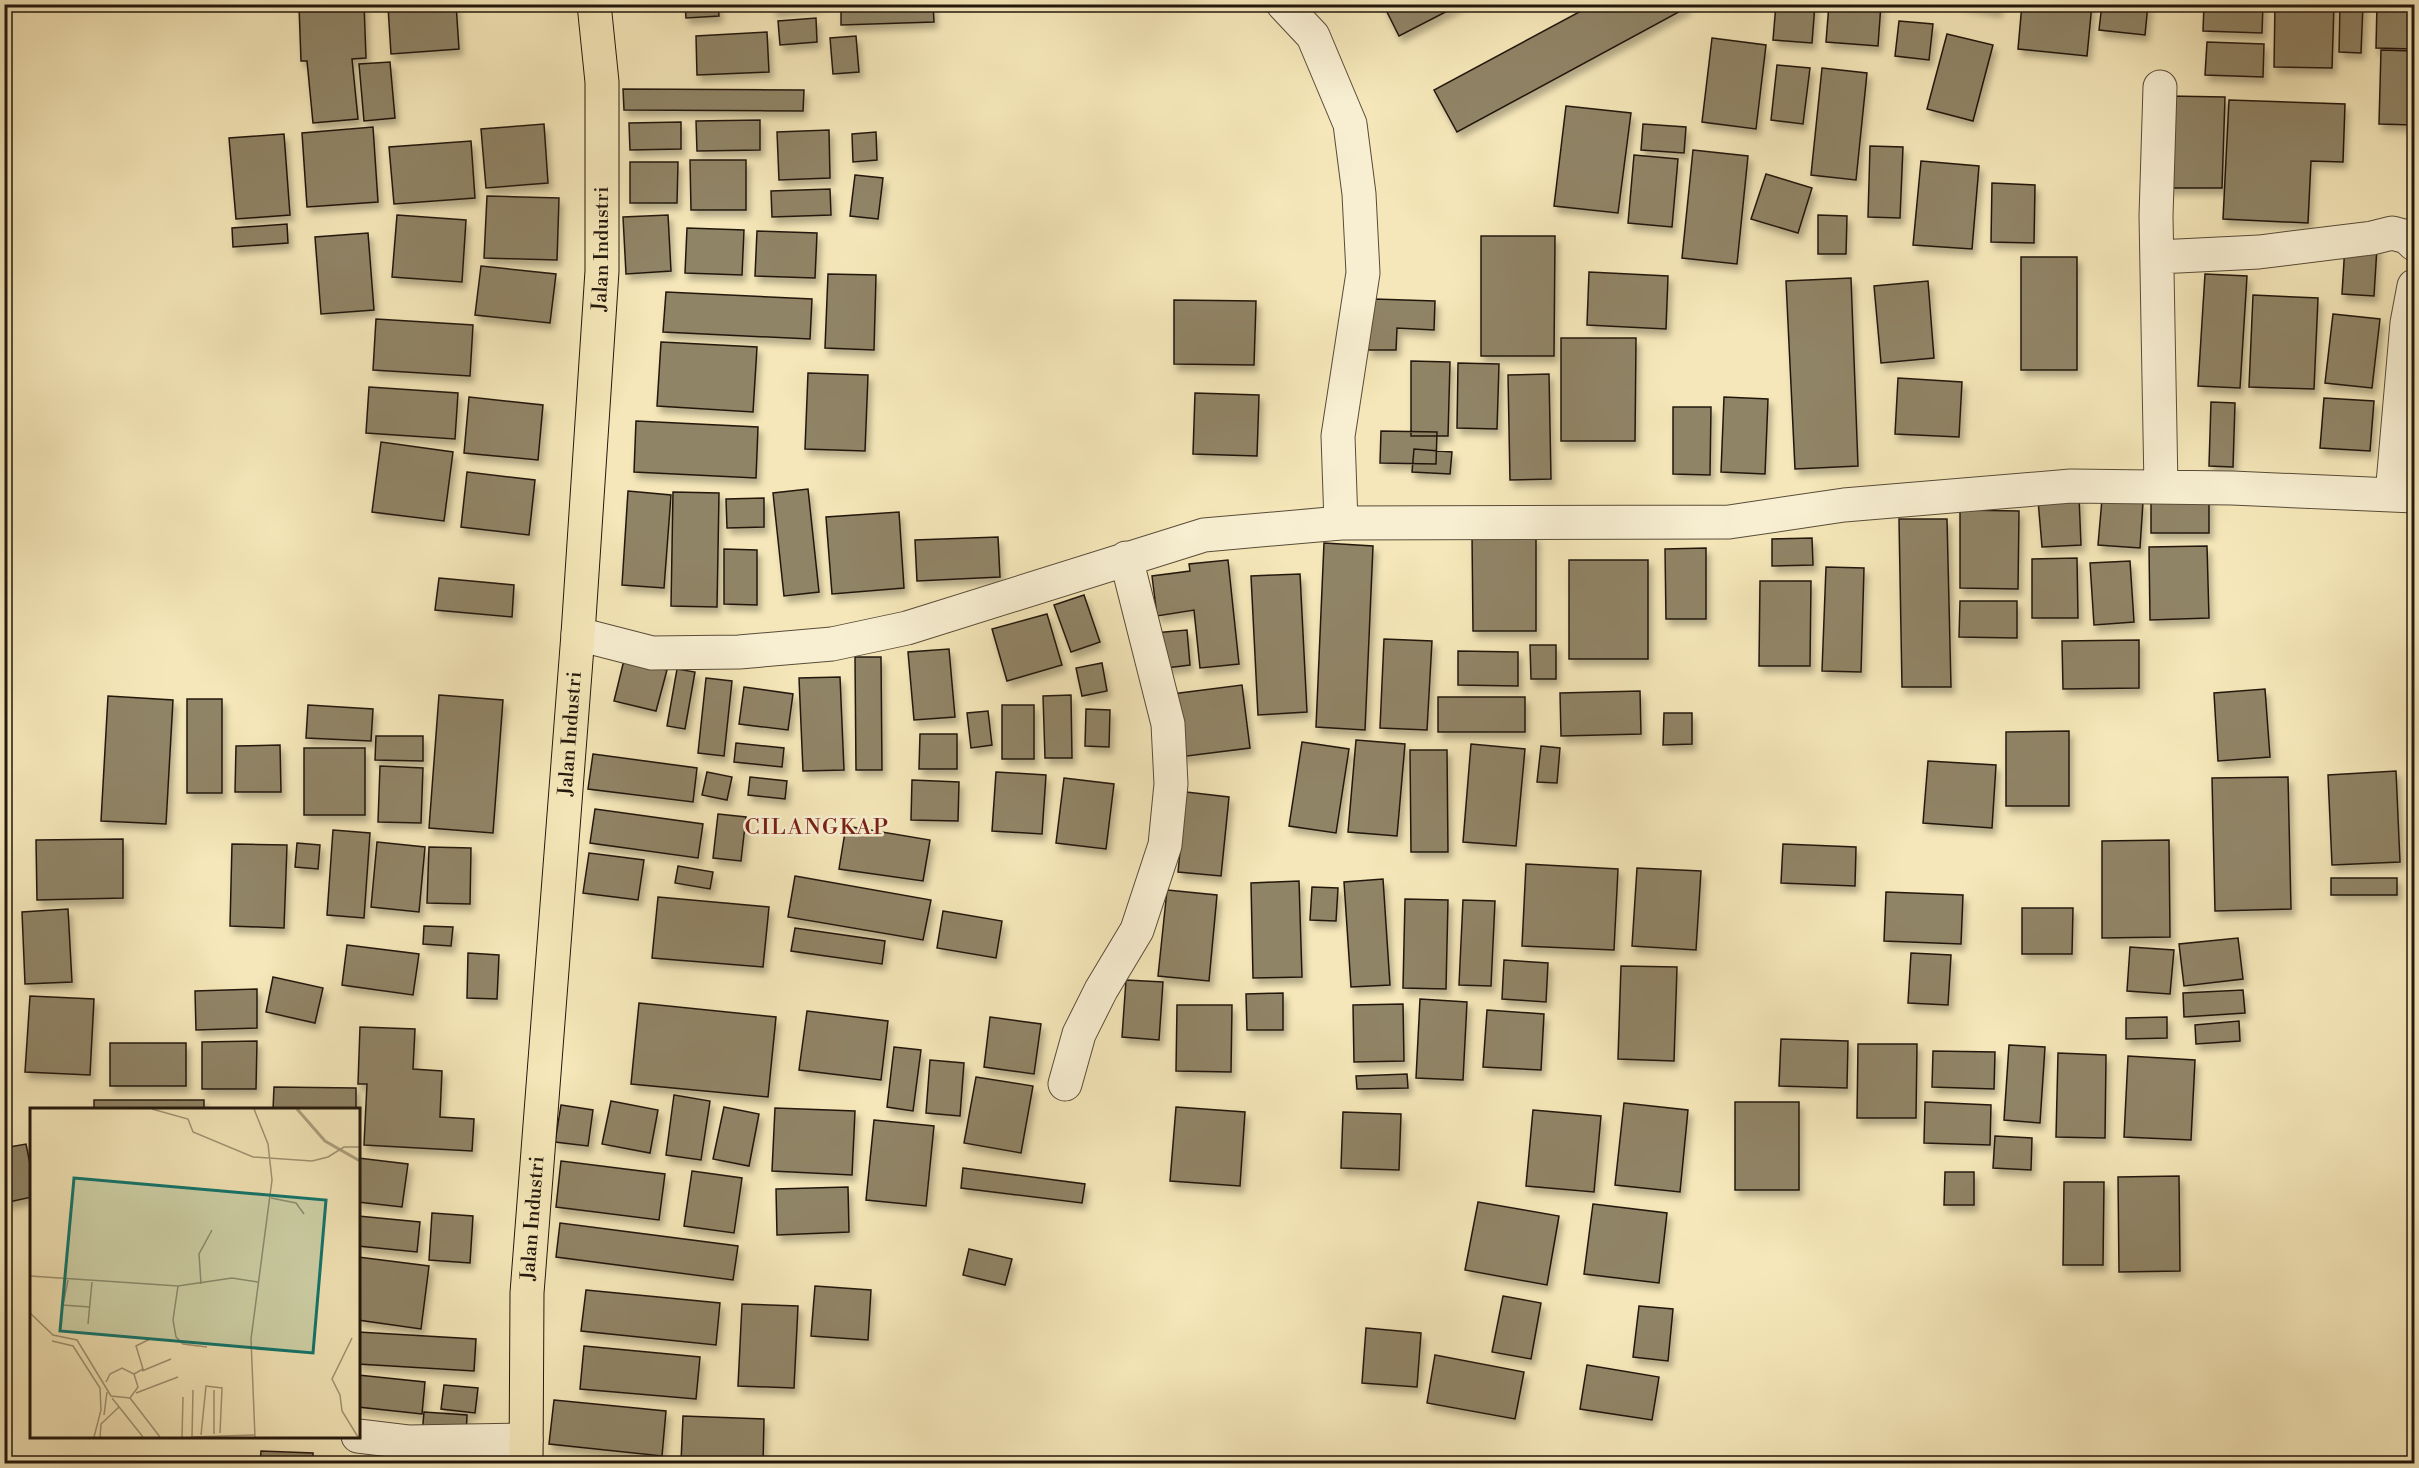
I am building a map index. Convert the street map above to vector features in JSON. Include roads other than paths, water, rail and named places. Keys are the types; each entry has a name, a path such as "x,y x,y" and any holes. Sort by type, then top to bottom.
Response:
{"main road":[{"name":"Jalan Industri","path":"526,1452 527,1293 578,634 602,272 602,82 594,4"}],"street":[{"path":"1283,4 1313,36 1350,124 1359,194 1363,273 1338,436 1341,523"},
{"path":"2160,87 2156,216 2161,487"},
{"path":"2158,257 2271,250 2372,238 2392,233 2407,237 2415,244"},
{"path":"578,634 652,653 739,652 832,644 917,625 1204,535 1341,523 1729,522 1844,505 2071,486 2403,495 2407,323 2415,286"},
{"path":"1065,1084 1079,1034 1101,990 1137,930 1166,845 1171,784 1168,724 1126,558"},
{"path":"360,1436 526,1452"}],"district":[{"name":"CILANGKAP","path":"817,827"}]}
